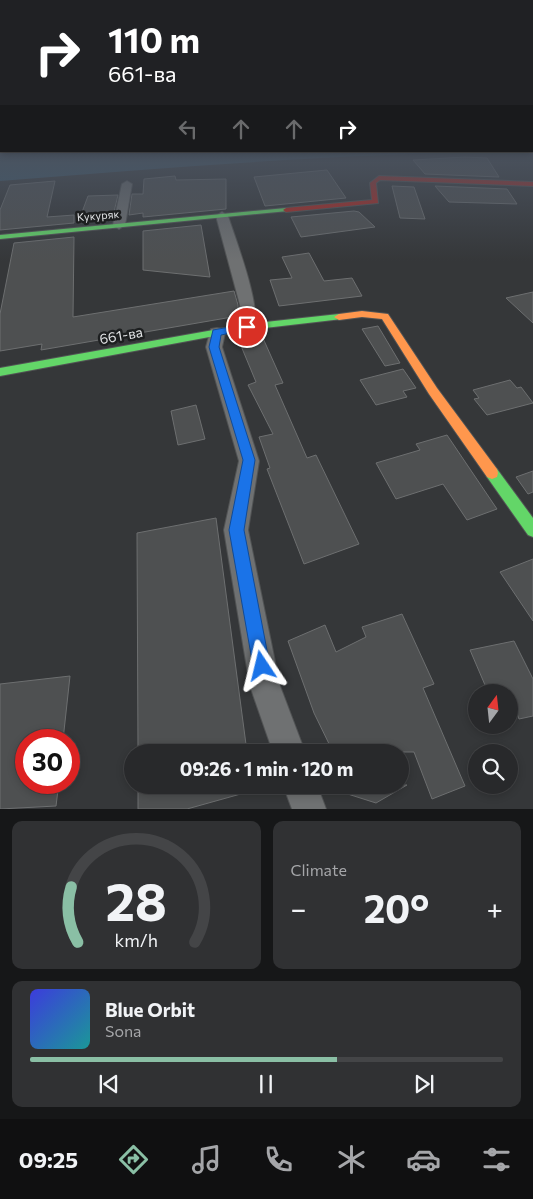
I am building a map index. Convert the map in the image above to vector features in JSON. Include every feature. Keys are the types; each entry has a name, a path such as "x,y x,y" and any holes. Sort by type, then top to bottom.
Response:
{"street":[{"path":"120,225 127,186"},
{"name":"Кукуряк","path":"0,237 376,202 373,186"},
{"path":"222,216 248,305 247,327"},
{"name":"661-ва","path":"0,372 247,327 352,315 385,316 433,391 533,530"},
{"path":"216,333 214,347 249,460 236,530 265,686 286,744"},
{"path":"303,794 309,809"}],"building":[{"path":"10,186 54,186 47,217 74,215 74,223 0,230 0,210"},
{"path":"144,186 226,186 226,209 143,217 143,213 129,215 132,194 143,194"},
{"path":"257,186 338,186 346,198 265,206"},
{"path":"392,186 414,187 425,219 400,218"},
{"path":"435,186 507,189 517,204 449,202"},
{"path":"118,195 113,216 109,216 108,220 78,223 88,196"},
{"path":"359,212 375,227 301,237 291,217"},
{"path":"201,225 210,277 143,270 143,231"},
{"path":"74,237 73,317 234,291 238,305 238,316 41,350 42,344 0,351 0,314 14,243"},
{"path":"309,253 324,281 352,278 362,296 279,306 270,280 292,278 282,257"},
{"path":"533,292 533,323 506,298"},
{"path":"378,326 400,363 385,366 362,329"},
{"path":"262,336 283,383 275,385 307,458 316,455 359,544 304,564 267,469 270,468 259,437 273,434 248,385 256,382 239,341"},
{"path":"403,369 416,388 403,391 407,397 376,405 360,380"},
{"path":"510,380 517,388 521,387 533,403 487,415 474,399 479,398 473,390"},
{"path":"196,405 205,439 178,445 171,411"},
{"path":"447,435 497,509 467,520 443,484 396,499 376,463 420,450 416,444"},
{"path":"533,471 533,492 528,494 516,477"},
{"path":"216,518 246,744 138,744 137,533"},
{"path":"533,559 533,621 500,572"},
{"path":"402,614 434,684 423,688 465,786 432,799 414,752 409,752 409,744 329,744 314,713 288,641 325,625 336,652 366,637 362,627"},
{"path":"514,641 533,679 533,716 519,719 518,684 485,684 470,650"},
{"path":"70,676 64,729 15,729 15,794 58,794 56,806 0,809 0,684"},
{"path":"138,794 241,794 187,809 138,809"},
{"path":"348,794 392,794 376,803"}],"traffic: fast":[{"path":"0,237 286,210"},
{"path":"0,372 247,327 339,317"},
{"path":"492,473 533,530"}],"traffic: slow":[{"path":"339,317 362,314 385,316 433,391 492,473"}],"traffic: jam":[{"path":"286,210 376,202 373,186"}],"route":[{"path":"247,327 216,333 214,347 249,460 236,530 262,666"}]}
